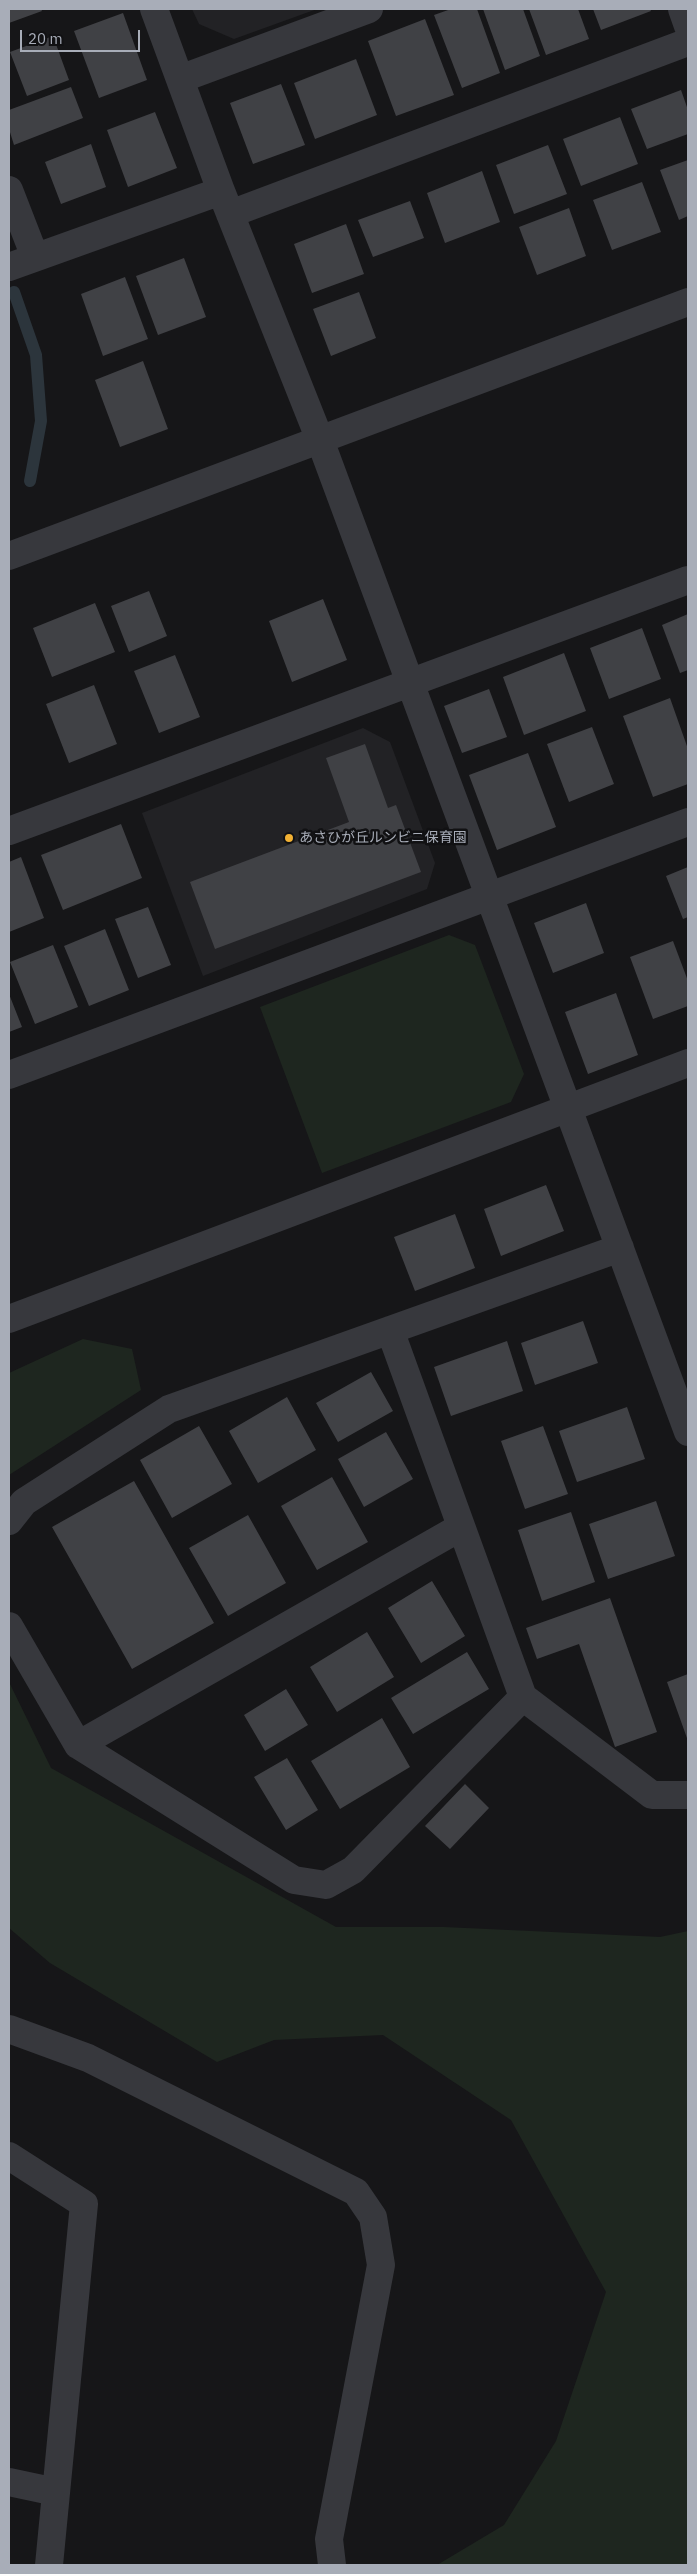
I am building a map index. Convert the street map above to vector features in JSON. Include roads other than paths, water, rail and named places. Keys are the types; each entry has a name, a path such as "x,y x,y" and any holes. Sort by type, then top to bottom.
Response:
{"street":[{"path":"154,9 225,203 320,440 688,1432"},
{"path":"180,79 370,9"},
{"path":"682,9 688,26"},
{"path":"9,267 35,257 225,203 688,42"},
{"path":"9,190 35,257"},
{"path":"9,556 688,302"},
{"path":"9,831 688,580"},
{"path":"9,1074 688,822"},
{"path":"9,1319 688,1063"},
{"path":"9,1521 24,1502 169,1409 620,1248"},
{"path":"390,1330 523,1697 652,1795 688,1795"},
{"path":"78,1745 461,1527"},
{"path":"9,1626 78,1745 294,1880 326,1885 353,1870 523,1697"},
{"path":"9,2029 88,2058 356,2192 373,2217 381,2265 329,2539 332,2565"},
{"path":"9,2156 84,2204 49,2565"},
{"path":"9,2482 56,2492"}],"waterway":[{"path":"14,292 36,355 41,421 30,481"}],"place":[{"name":"あさひが丘ルンビニ保育園","path":"289,838"}]}
